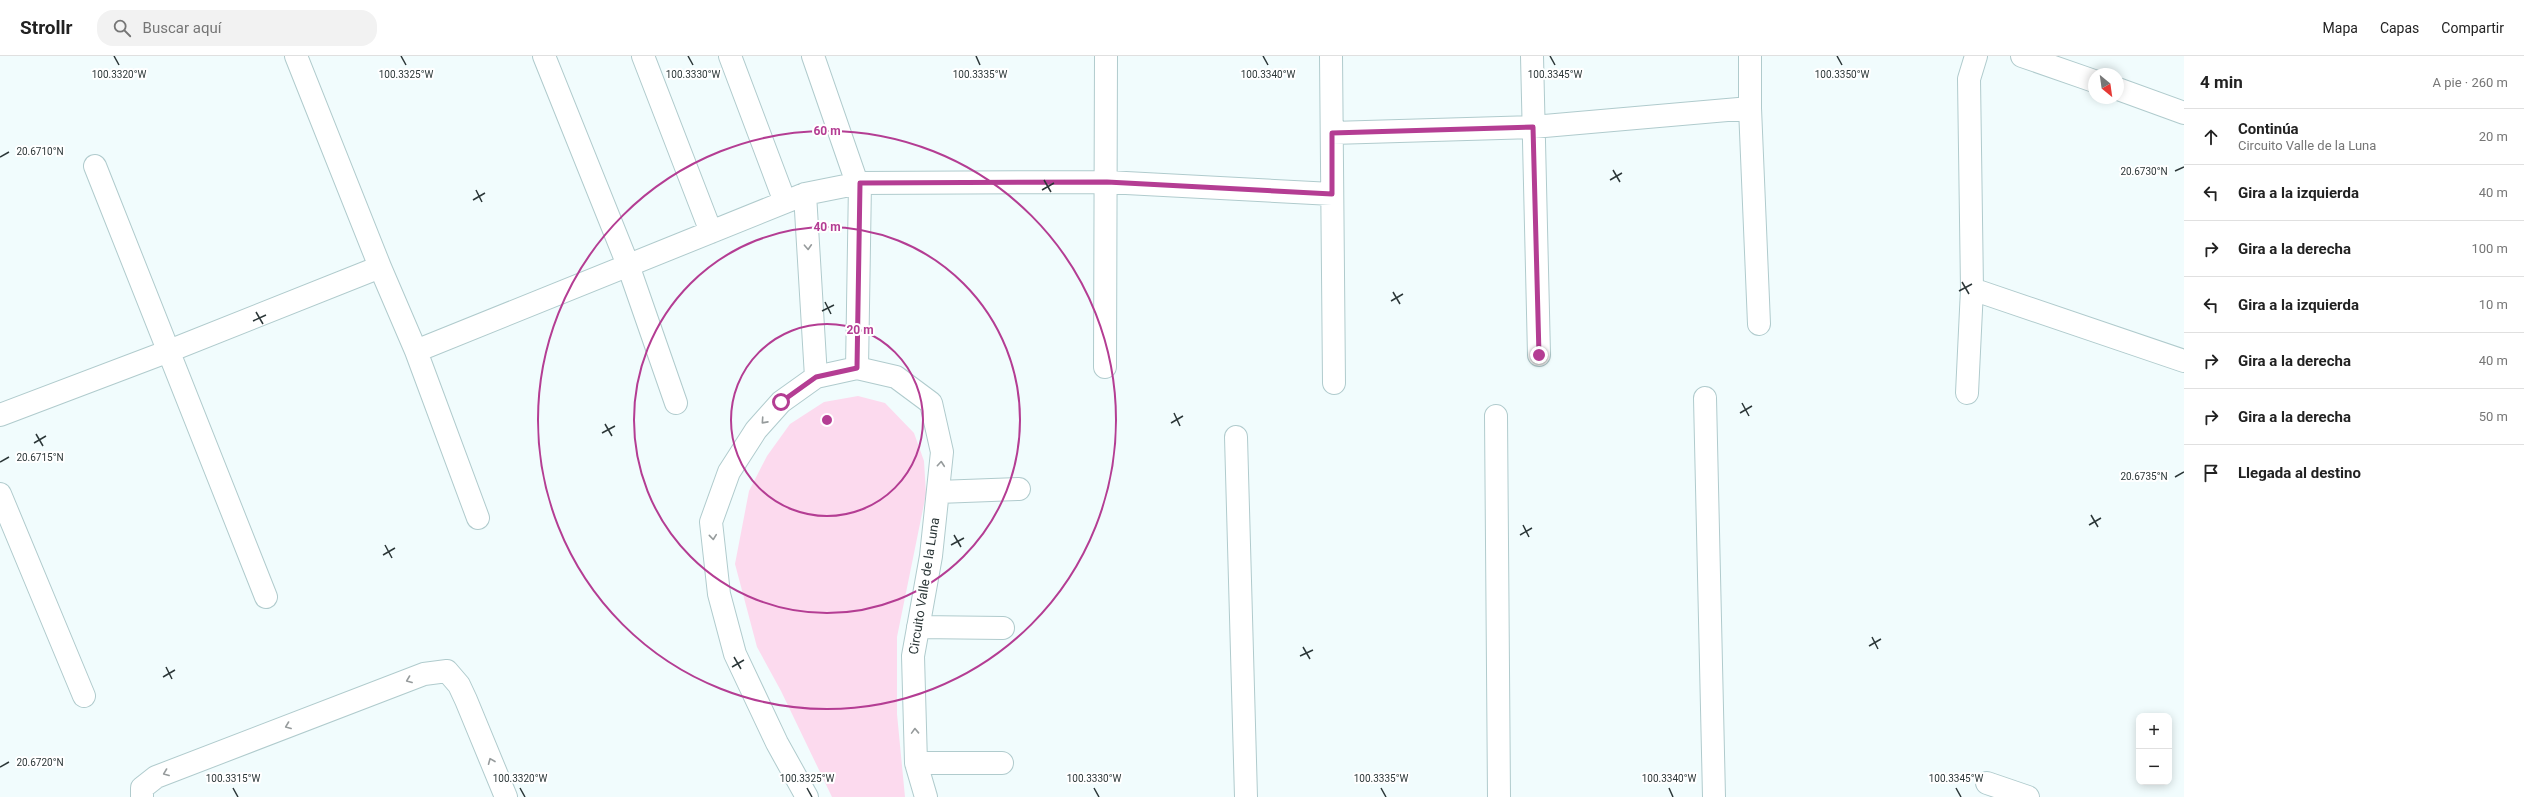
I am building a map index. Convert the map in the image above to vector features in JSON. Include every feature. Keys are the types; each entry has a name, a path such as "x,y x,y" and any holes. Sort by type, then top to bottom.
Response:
{"street":[{"path":"296,56 380,267 416,351 478,518"},
{"path":"544,56 628,265 676,403"},
{"path":"643,56 711,232"},
{"path":"730,56 785,202"},
{"path":"813,56 858,183 857,368"},
{"path":"1105,367 1107,182 1106,56"},
{"path":"1331,56 1334,383"},
{"path":"1532,56 1539,355"},
{"path":"1750,56 1750,108 1759,324"},
{"path":"1967,393 1972,289 1969,79 1976,56"},
{"path":"2022,56 2088,79"},
{"path":"2124,91 2184,112"},
{"path":"1332,133 1533,127 1750,108"},
{"path":"95,166 266,597"},
{"path":"416,351 805,194 858,183 1107,182 1332,194"},
{"path":"805,194 816,377"},
{"path":"0,414 169,351 380,267"},
{"path":"1972,289 2184,361"},
{"name":"Circuito Valle de la Luna","path":"807,797 777,743 735,654 719,594 711,522 729,472 756,430 781,402 816,377 857,368 896,376 931,404 942,452 931,556 913,656 916,763 926,797"},
{"path":"1705,398 1714,797"},
{"path":"1496,416 1499,797"},
{"path":"1236,437 1246,797"},
{"path":"938,492 1019,489"},
{"path":"0,494 84,696"},
{"path":"918,627 1003,628"},
{"path":"142,797 142,788 156,777 424,674 447,671 459,685 506,797"},
{"path":"916,763 1002,763"},
{"path":"1987,783 2028,797"}],"shaded area":[{"path":"858,396 885,403 914,433 924,461 926,494 897,637 897,714 905,797 832,797 781,691 757,647 735,564 749,491 767,456 790,424 824,402"}],"route":[{"path":"781,402 816,377 857,368 860,183 1107,182 1332,194 1332,133 1533,127 1539,355"}]}
